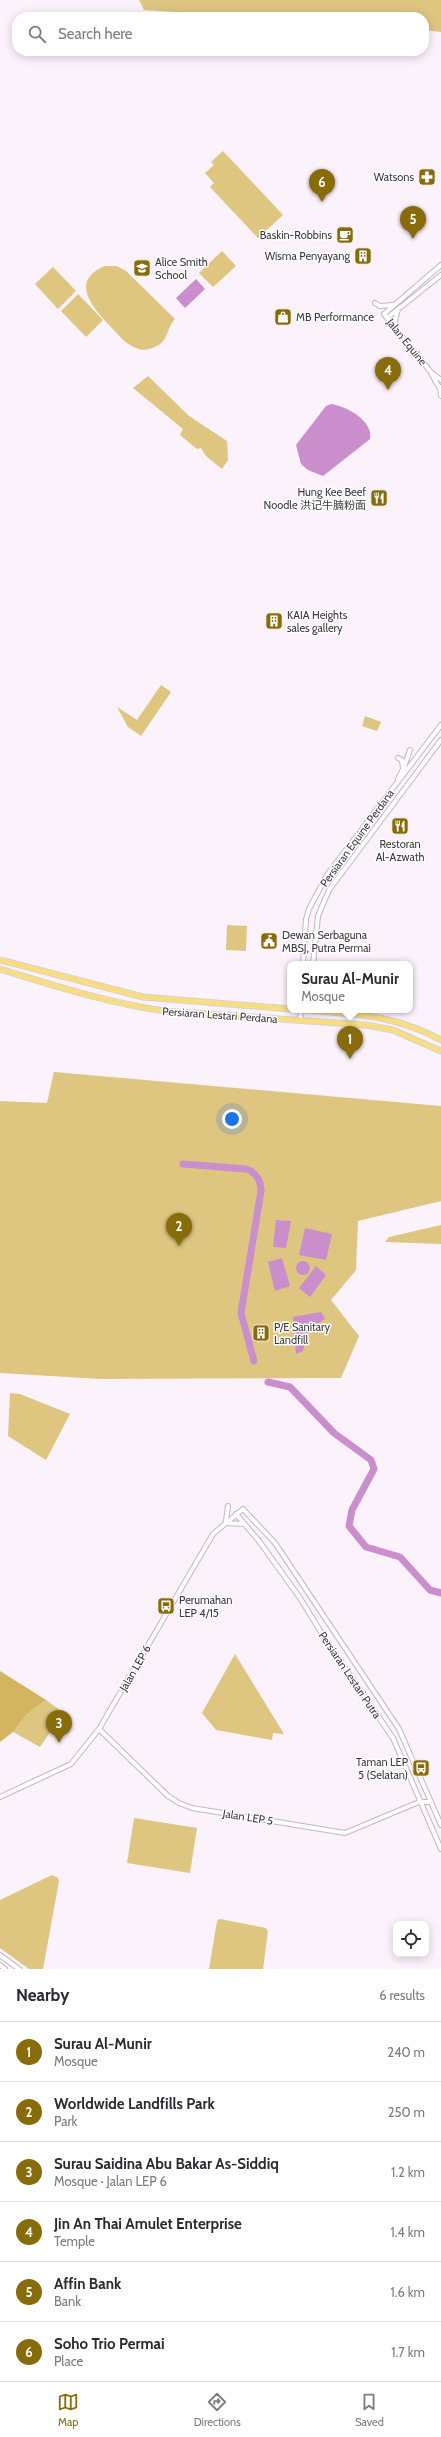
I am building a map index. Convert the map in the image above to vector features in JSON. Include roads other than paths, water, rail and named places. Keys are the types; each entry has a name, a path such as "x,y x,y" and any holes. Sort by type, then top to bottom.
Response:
{"main road":[{"name":"Persiaran Lestari Perdana","path":"0,960 143,997 287,1009"},
{"name":"Persiaran Lestari Perdana","path":"0,969 72,991 138,1007 165,1011 366,1025 393,1030 441,1051"},
{"path":"336,1013 390,1019 418,1027 441,1040"}],"street":[{"path":"375,303 385,306 395,304 441,265"},
{"path":"387,318 441,275"},
{"name":"Jalan Equine","path":"395,304 384,314 430,371 440,387"},
{"path":"396,330 395,321 399,308"},
{"name":"Jalan Equine","path":"430,371 441,380"},
{"path":"440,387 441,396"},
{"name":"Persiaran Equine Perdana","path":"303,961 306,919 314,899 327,875 441,725"},
{"name":"Persiaran Equine Perdana","path":"313,961 318,916 329,890 441,740"},
{"path":"393,790 410,750"},
{"path":"398,758 402,760 403,769"},
{"path":"300,1020 301,1013"},
{"path":"308,1021 309,1013"},
{"path":"228,1506 225,1523 245,1524"},
{"name":"Jalan LEP 6","path":"0,1797 71,1764 99,1729 213,1534 242,1509"},
{"name":"Persiaran Lestari Putra","path":"242,1509 275,1543 399,1729 441,1825"},
{"name":"Persiaran Lestari Putra","path":"236,1514 300,1598 324,1637 393,1738 419,1802 441,1850"},
{"path":"300,1598 307,1591"},
{"name":"Jalan LEP 5","path":"99,1729 168,1796 179,1803 192,1808 344,1833 419,1802"},
{"path":"419,1802 431,1802"},
{"path":"0,1955 19,1969"},
{"path":"0,1965 5,1969"}],"waterway":[{"path":"183,1164 246,1169 253,1172 259,1180 261,1191 241,1313 254,1361"},
{"path":"268,1382 290,1387 334,1433 371,1460 374,1469 352,1510 349,1526 366,1547 400,1557 430,1590 441,1593"}],"place":[{"name":"Watsons","path":"427,177"},
{"name":"Soho Trio Permai","path":"322,202"},
{"name":"Baskin-Robbins","path":"345,235"},
{"name":"Affin Bank","path":"413,239"},
{"name":"Wisma Penyayang","path":"363,256"},
{"name":"Alice Smith School","path":"142,268"},
{"name":"MB Performance","path":"283,317"},
{"name":"Jin An Thai Amulet Enterprise","path":"388,390"},
{"name":"Hung Kee Beef Noodle 洪记牛腩粉面","path":"379,498"},
{"name":"KAIA Heights sales gallery","path":"274,621"},
{"name":"Restoran Al-Azwath","path":"400,826"},
{"name":"Dewan Serbaguna MBSJ, Putra Permai","path":"269,941"},
{"name":"Surau Al-Munir","path":"350,1059"},
{"name":"Worldwide Landfills Park","path":"179,1246"},
{"name":"P/E Sanitary Landfill","path":"261,1333"},
{"name":"Perumahan LEP 4/15","path":"166,1606"},
{"name":"Surau Saidina Abu Bakar As-Siddiq","path":"59,1743"},
{"name":"Taman LEP 5 (Selatan)","path":"421,1768"}]}
